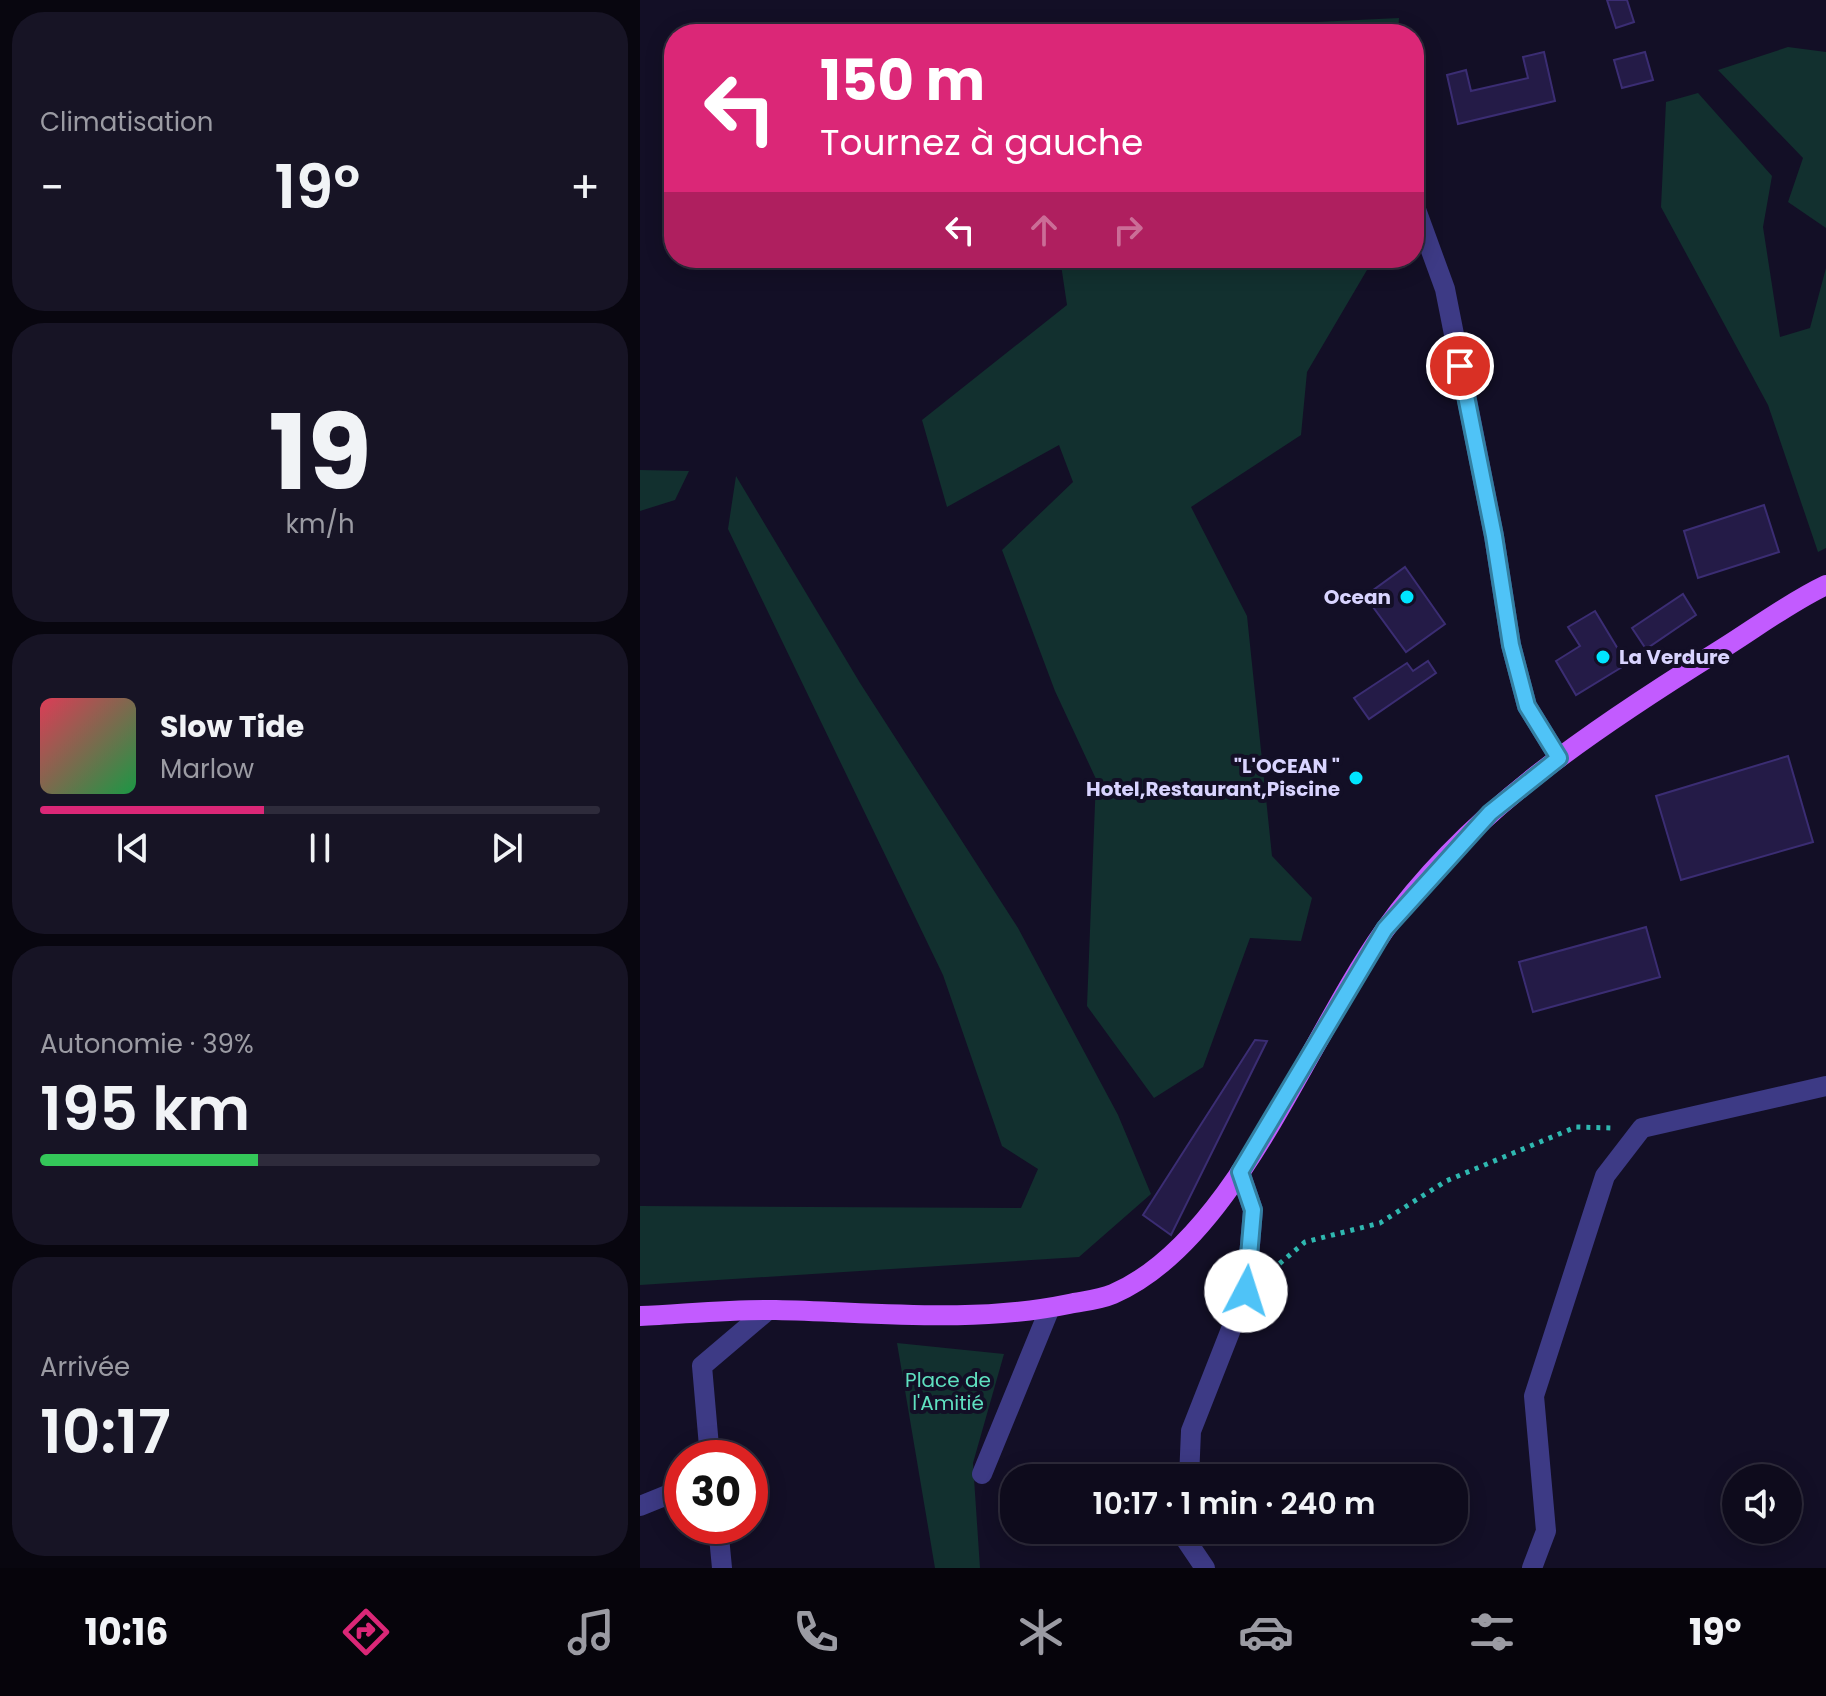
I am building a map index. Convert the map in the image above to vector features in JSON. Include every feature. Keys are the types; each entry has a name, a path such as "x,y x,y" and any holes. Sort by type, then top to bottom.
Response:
{"main road":[{"path":"640,1316 768,1310 987,1315 1050,1308 1109,1296 1161,1266 1208,1219 1240,1172 1385,929 1490,813 1559,758 1697,665 1826,585"}],"street":[{"path":"1424,231 1445,289 1494,536 1511,645 1527,706 1559,758"},
{"path":"1532,1568 1546,1531 1534,1396 1605,1176 1642,1128 1826,1086"},
{"path":"1190,1464 1191,1431 1246,1291 1253,1210 1240,1172"},
{"path":"982,1474 1050,1308"},
{"path":"708,1440 702,1366 768,1310"},
{"path":"640,1506 664,1496"},
{"path":"720,1544 722,1568"},
{"path":"1189,1544 1205,1568"}],"path":[{"path":"1246,1291 1305,1242 1380,1223 1446,1181 1576,1127 1642,1128"}],"green space":[{"path":"1399,18 1399,24 1274,24"},
{"path":"1788,47 1826,52 1826,228 1788,202 1803,158 1718,70"},
{"path":"1698,93 1772,176 1763,227 1780,337 1810,328 1826,268 1826,548 1818,552 1768,405 1661,207 1666,102"},
{"path":"1061,268 1368,268 1307,372 1301,435 1191,507 1247,616 1272,856 1312,898 1301,941 1250,938 1203,1067 1154,1098 1087,1006 1096,779 1055,691 1002,550 1073,482 1059,445 947,507 922,420 1067,305"},
{"path":"640,470 689,471 675,500 640,511"},
{"path":"736,476 860,683 1018,928 1118,1115 1151,1194 1079,1257 640,1285 640,1206 1021,1208 1038,1169 1002,1146 943,975 728,529"},
{"name":"Place de l'Amitié","path":"897,1343 1004,1354 973,1463 980,1568 935,1568"}],"building":[{"path":"1607,0 1627,0 1634,22 1616,28"},
{"path":"1544,52 1555,101 1458,124 1447,75 1466,70 1471,91 1528,78 1523,57"},
{"path":"1645,52 1653,80 1622,88 1614,60"},
{"path":"1764,505 1779,552 1698,578 1684,531"},
{"path":"1405,567 1445,624 1406,652 1365,596"},
{"path":"1683,594 1696,615 1646,649 1632,628"},
{"path":"1595,611 1627,664 1576,695 1556,661 1580,646 1568,627"},
{"path":"1428,661 1436,673 1369,719 1354,698 1407,663 1413,671"},
{"path":"1788,756 1813,842 1681,880 1656,796"},
{"path":"1646,927 1660,977 1533,1012 1519,962"},
{"path":"1255,1040 1267,1041 1171,1235 1143,1215"}],"place":[{"name":"Ocean","path":"1407,597"},
{"name":"La Verdure","path":"1603,657"},
{"name":"\"L'OCEAN \" Hotel,Restaurant,Piscine","path":"1356,778"}],"route":[{"path":"1246,1291 1253,1210 1240,1172 1345,992 1385,929 1430,876 1490,813 1559,758 1527,706 1511,645 1494,536 1460,366"}]}
